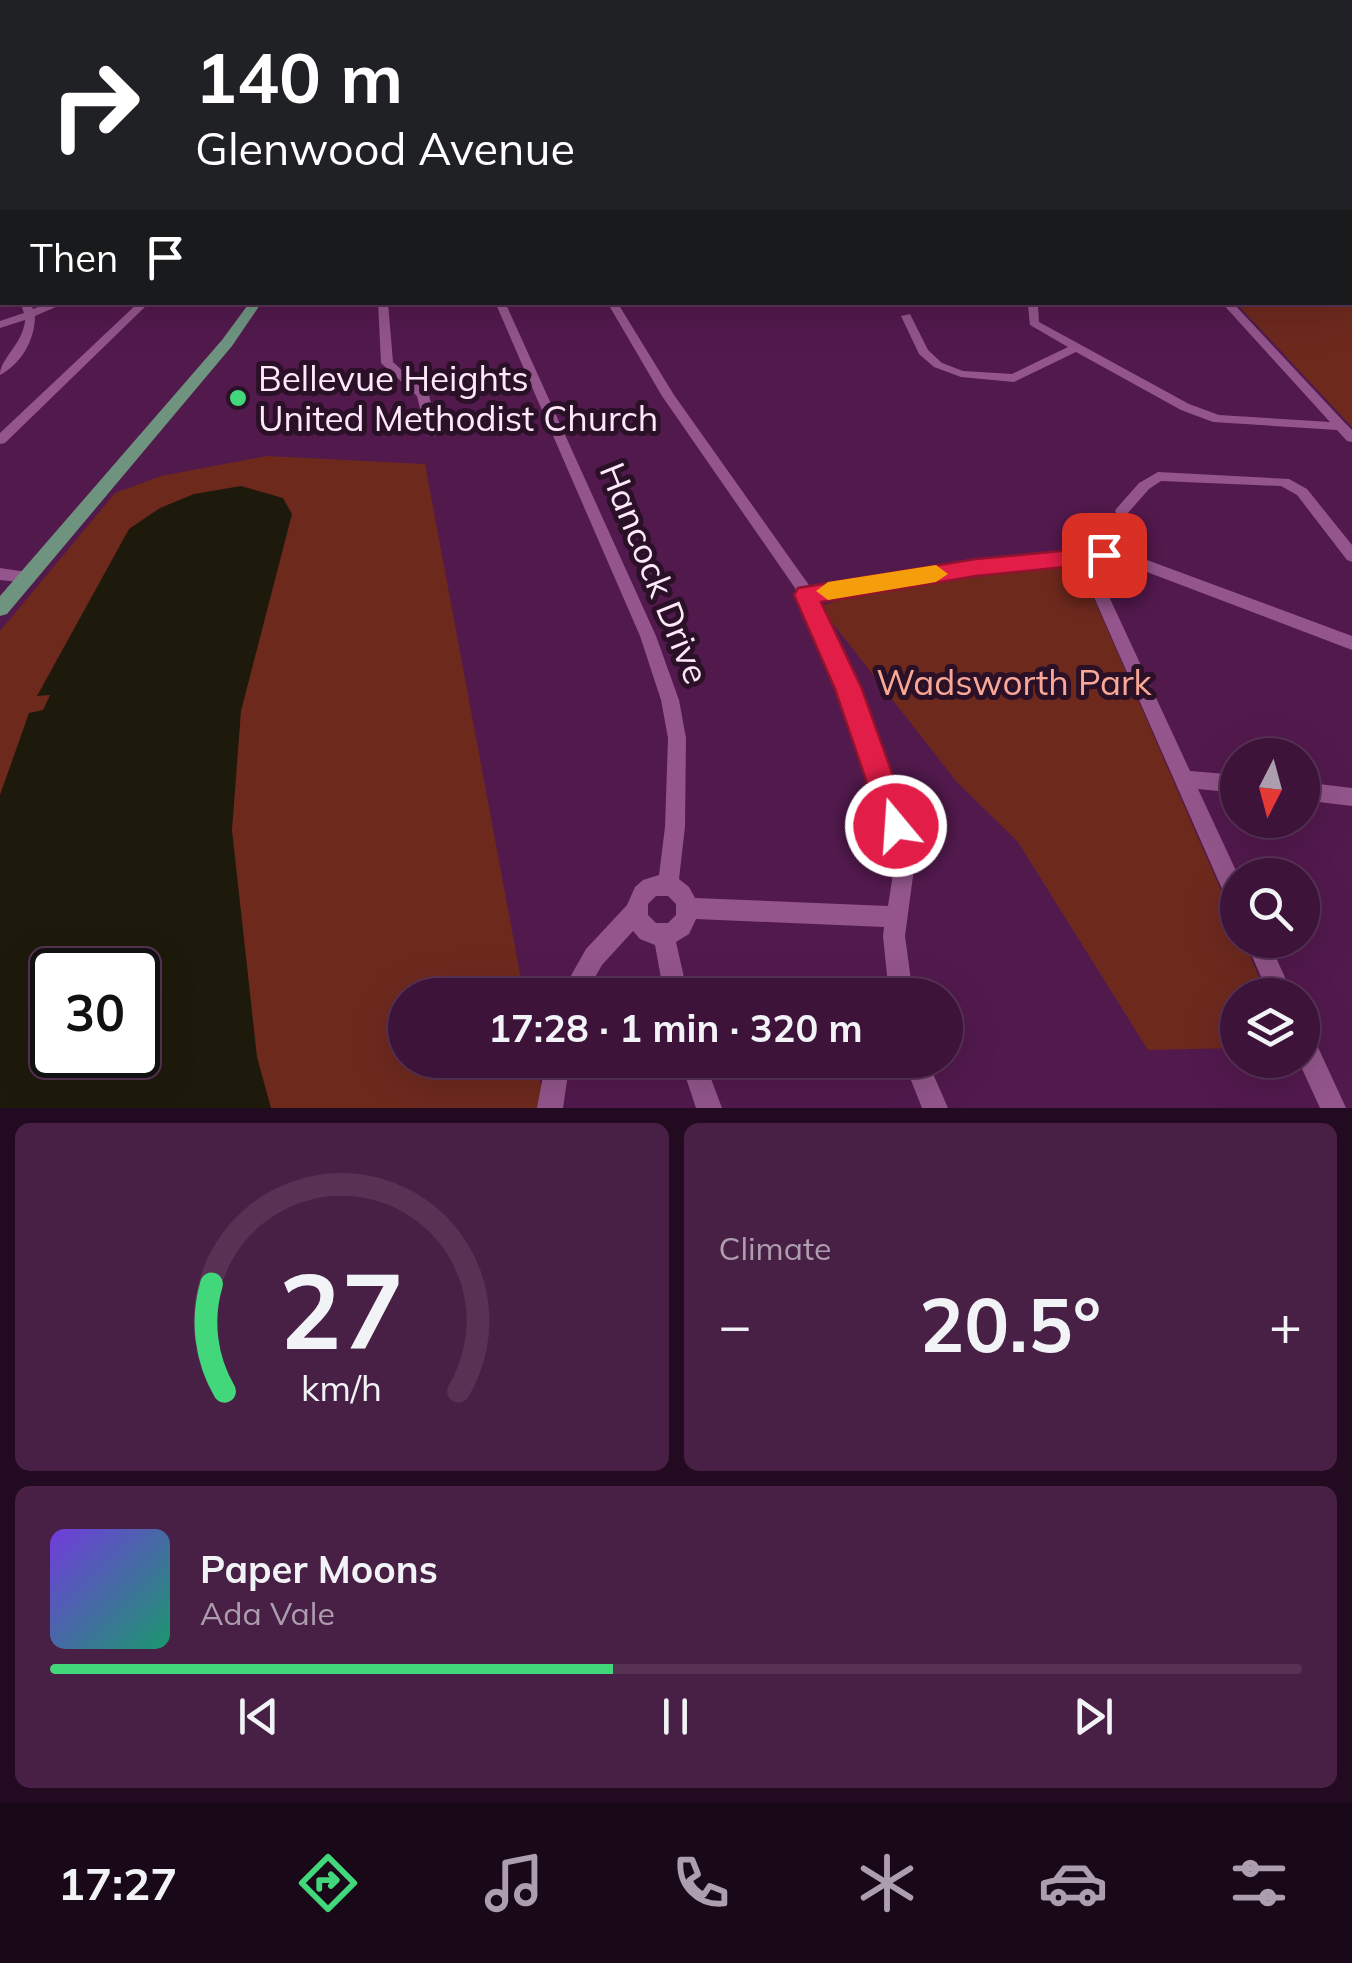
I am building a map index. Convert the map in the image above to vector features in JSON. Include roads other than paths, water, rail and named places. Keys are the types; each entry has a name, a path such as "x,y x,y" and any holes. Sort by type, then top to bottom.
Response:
{"main road":[{"path":"0,610 254,305"}],"street":[{"path":"0,440 142,305"},
{"path":"383,305 388,363 423,395 432,433"},
{"name":"Hancock Drive","path":"501,305 640,618 670,700 676,738 675,827 668,885"},
{"path":"614,305 668,396 806,595 848,689 896,826 904,862 896,917 901,978"},
{"path":"1229,305 1352,438"},
{"path":"1033,306 1034,323 1185,406 1217,419 1341,426"},
{"path":"0,325 28,308 30,330 23,345 0,372"},
{"path":"906,316 923,352 938,365 961,374 1014,378 1077,347"},
{"path":"1122,511 1158,476 1269,479 1302,492 1352,556"},
{"path":"806,595 976,568 1104,555 1142,564 1352,643"},
{"path":"1083,556 1220,861"},
{"path":"0,574 28,577"},
{"path":"1182,780 1220,783"},
{"path":"1320,793 1352,797"},
{"path":"582,978 594,958 638,909 648,890 668,885 681,893 686,908 678,930 664,936 648,932 638,909"},
{"path":"686,908 896,917"},
{"path":"664,936 673,978"},
{"path":"550,1108 555,1078"},
{"path":"698,1078 709,1108"},
{"path":"922,1078 935,1108"},
{"path":"1319,1078 1333,1108"}],"place":[{"name":"Bellevue Heights United Methodist Church","path":"238,398"}],"park label":[{"name":"Wadsworth Park","path":"1014,682"}]}
